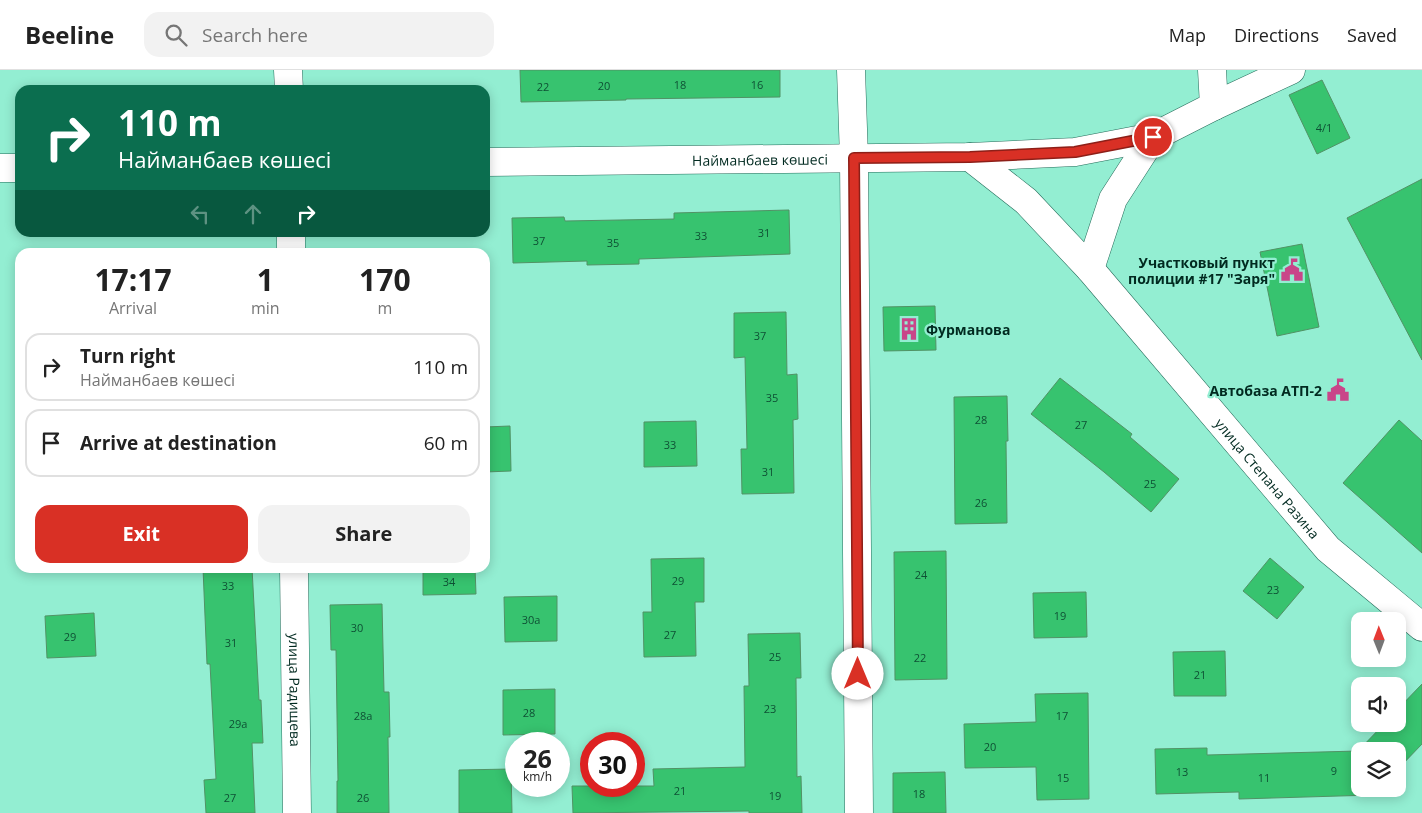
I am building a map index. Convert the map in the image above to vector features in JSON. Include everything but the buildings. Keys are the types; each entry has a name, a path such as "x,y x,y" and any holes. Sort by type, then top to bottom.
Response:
{"main road":[{"path":"288,70 288,85"},
{"path":"851,70 854,158 859,813"},
{"path":"1212,70 1214,106"},
{"path":"1090,270 1113,199 1153,137 1291,70"},
{"name":"Найманбаев көшесі","path":"490,162 970,157 1075,152 1153,137"},
{"name":"улица Степана Разина","path":"970,157 1026,201 1090,270 1328,549 1422,627"},
{"path":"0,168 15,168"},
{"name":"улица Радищева","path":"294,573 297,813"}],"place":[{"name":"Участковый пункт полиции #17 \"Заря\"","path":"1292,270"},
{"name":"Фурманова","path":"909,329"},
{"name":"Автобаза АТП-2","path":"1338,390"}],"route":[{"path":"858,674 854,158 970,157 1075,152 1153,137"}]}
